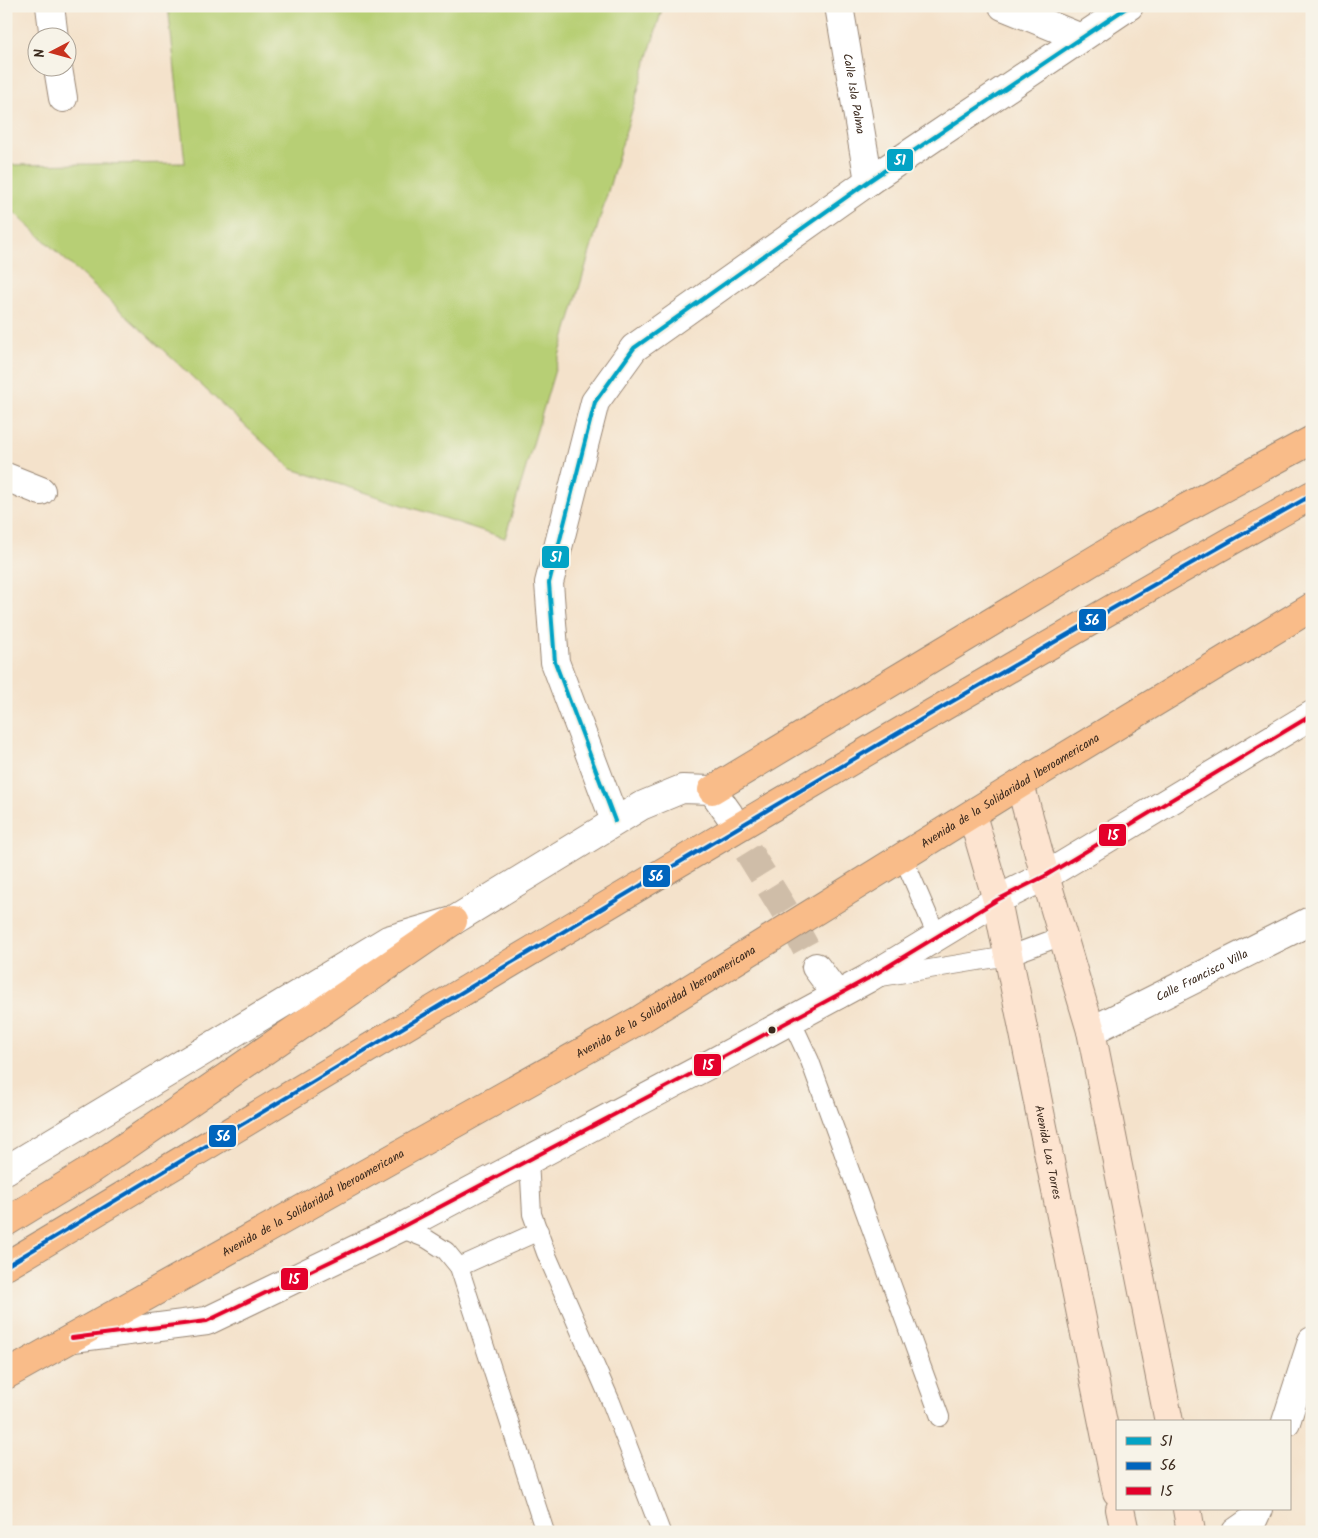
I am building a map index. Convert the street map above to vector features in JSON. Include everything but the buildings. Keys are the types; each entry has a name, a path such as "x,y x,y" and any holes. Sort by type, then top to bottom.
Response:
{"highway":[{"path":"712,790 1143,531 1312,440"},
{"path":"6,1266 591,915 1106,611 1312,495"},
{"name":"Avenida de la Solidaridad Iberoamericana","path":"6,1375 641,1019 1020,784 1312,607"},
{"path":"6,1222 91,1170 453,921"}],"street":[{"path":"50,6 53,28"},
{"name":"Calle Isla Palma","path":"839,6 869,181"},
{"path":"1003,6 1082,38"},
{"path":"615,821 555,662 549,583 595,402 634,348 869,181 1129,6"},
{"path":"60,78 63,98"},
{"path":"6,477 41,491"},
{"path":"72,1338 208,1321 400,1228 867,979 997,900 1044,876 1312,715"},
{"path":"1020,784 1044,876 1091,1031 1169,1420"},
{"path":"6,1170 388,940 453,921 640,806 682,789 712,790 729,814"},
{"name":"Avenida Las Torres","path":"972,814 997,900 1116,1487"},
{"name":"Calle Francisco Villa","path":"1091,1031 1312,920"},
{"path":"816,967 837,995"},
{"path":"1287,1420 1312,1342"},
{"path":"1120,1510 1125,1532"},
{"path":"1187,1510 1191,1532"},
{"path":"1236,1532 1254,1520 1258,1510"}],"lane":[{"path":"903,857 937,936"},
{"path":"867,979 1008,956 1062,936"},
{"path":"791,1020 810,1061 940,1417"},
{"path":"529,1160 532,1214 546,1252 611,1402 662,1532"},
{"path":"400,1228 427,1239 446,1251 459,1267 545,1532"},
{"path":"459,1267 539,1231"}],"green space":[{"path":"168,6 663,6 505,538 292,469 6,205 6,165 185,163"}],"tunnel":[{"path":"729,814 738,835 791,921 816,967"}],"transit line":[{"name":"51","path":"615,821 555,662 549,583 595,402 634,348 869,181 1129,6"},
{"name":"56","path":"6,1266 819,779 1312,495"},
{"name":"15","path":"72,1338 207,1321 400,1228 867,979 997,900 1045,876 1312,715"}]}
